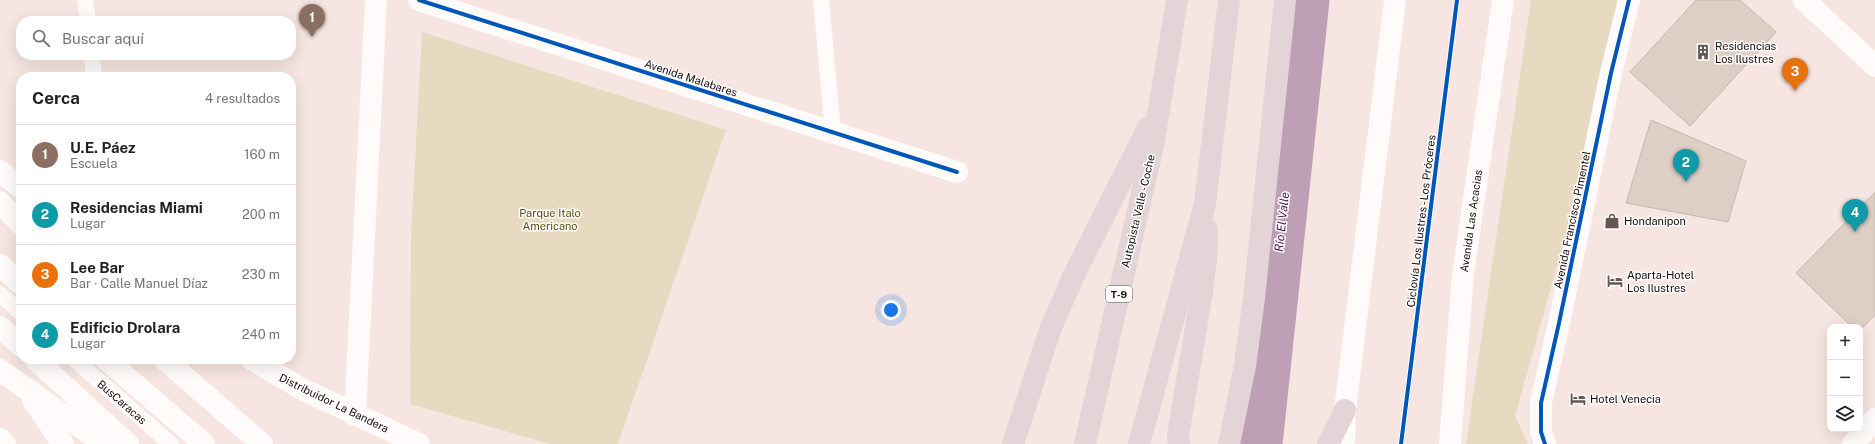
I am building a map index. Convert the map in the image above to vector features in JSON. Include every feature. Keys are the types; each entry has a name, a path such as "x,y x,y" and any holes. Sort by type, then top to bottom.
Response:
{"highway":[{"name":"Autopista Valle - Coche","path":"1085,444 1153,145 1177,0"},
{"path":"1179,444 1178,436 1206,260 1205,204 1229,0"},
{"path":"1229,444 1245,366 1254,298 1285,0"},
{"path":"1013,444 1050,330 1071,282 1159,106"},
{"path":"1139,444 1205,204"},
{"path":"1328,444 1345,410"}],"main road":[{"path":"355,415 376,0"},
{"name":"Avenida Malabares","path":"419,0 957,172"},
{"path":"1344,444 1345,410 1395,0"},
{"name":"Avenida Las Acacias","path":"1450,444 1463,274 1503,0"},
{"name":"Avenida Francisco Pimentel","path":"1545,444 1542,432 1541,403 1611,73 1629,0"},
{"path":"1804,0 1875,66"},
{"path":"0,171 16,184"},
{"path":"0,202 16,219"},
{"path":"0,265 16,279"},
{"path":"0,327 16,341"},
{"path":"40,364 128,444"},
{"path":"112,364 204,444"},
{"path":"170,364 262,444"},
{"name":"Distribuidor La Bandera","path":"260,364 304,390 419,444"},
{"path":"0,370 104,444"},
{"path":"27,390 63,444"},
{"path":"1853,444 1875,419"},
{"path":"0,440 5,444"}],"lane":[{"path":"85,0 87,16"},
{"path":"821,0 833,132"},
{"path":"92,60 94,72"},
{"path":"0,294 16,308"},
{"name":"BusCaracas","path":"80,364 171,444"}],"green space":[{"path":"1531,0 1636,0 1599,116 1515,416 1528,444 1466,444"},
{"name":"Parque Italo Americano","path":"422,32 726,130 618,444 550,444 410,404 411,236"}],"building":[{"name":"Residencias Los Ilustres","path":"1696,0 1740,0 1776,32 1690,126 1630,72"},
{"path":"1651,120 1746,161 1728,222 1626,203"},
{"path":"1875,192 1875,315 1863,327 1863,324 1849,324 1796,273"}],"waterway":[{"name":"Río El Valle","path":"1258,444 1305,0"}],"cycle path":[{"path":"419,0 957,172"},
{"name":"Ciclovía Los Ilustres - Los Próceres","path":"1401,444 1457,0"},
{"path":"1545,444 1541,432 1541,403 1611,73 1629,0"}],"place":[{"name":"U.E. Páez","path":"312,37"},
{"name":"Residencias Los Ilustres","path":"1703,52"},
{"name":"Lee Bar","path":"1795,91"},
{"name":"Residencias Miami","path":"1686,182"},
{"name":"Hondanipon","path":"1612,221"},
{"name":"Edificio Drolara","path":"1855,232"},
{"name":"Aparta-Hotel Los Ilustres","path":"1615,281"},
{"name":"Hotel Venecia","path":"1578,399"}]}
